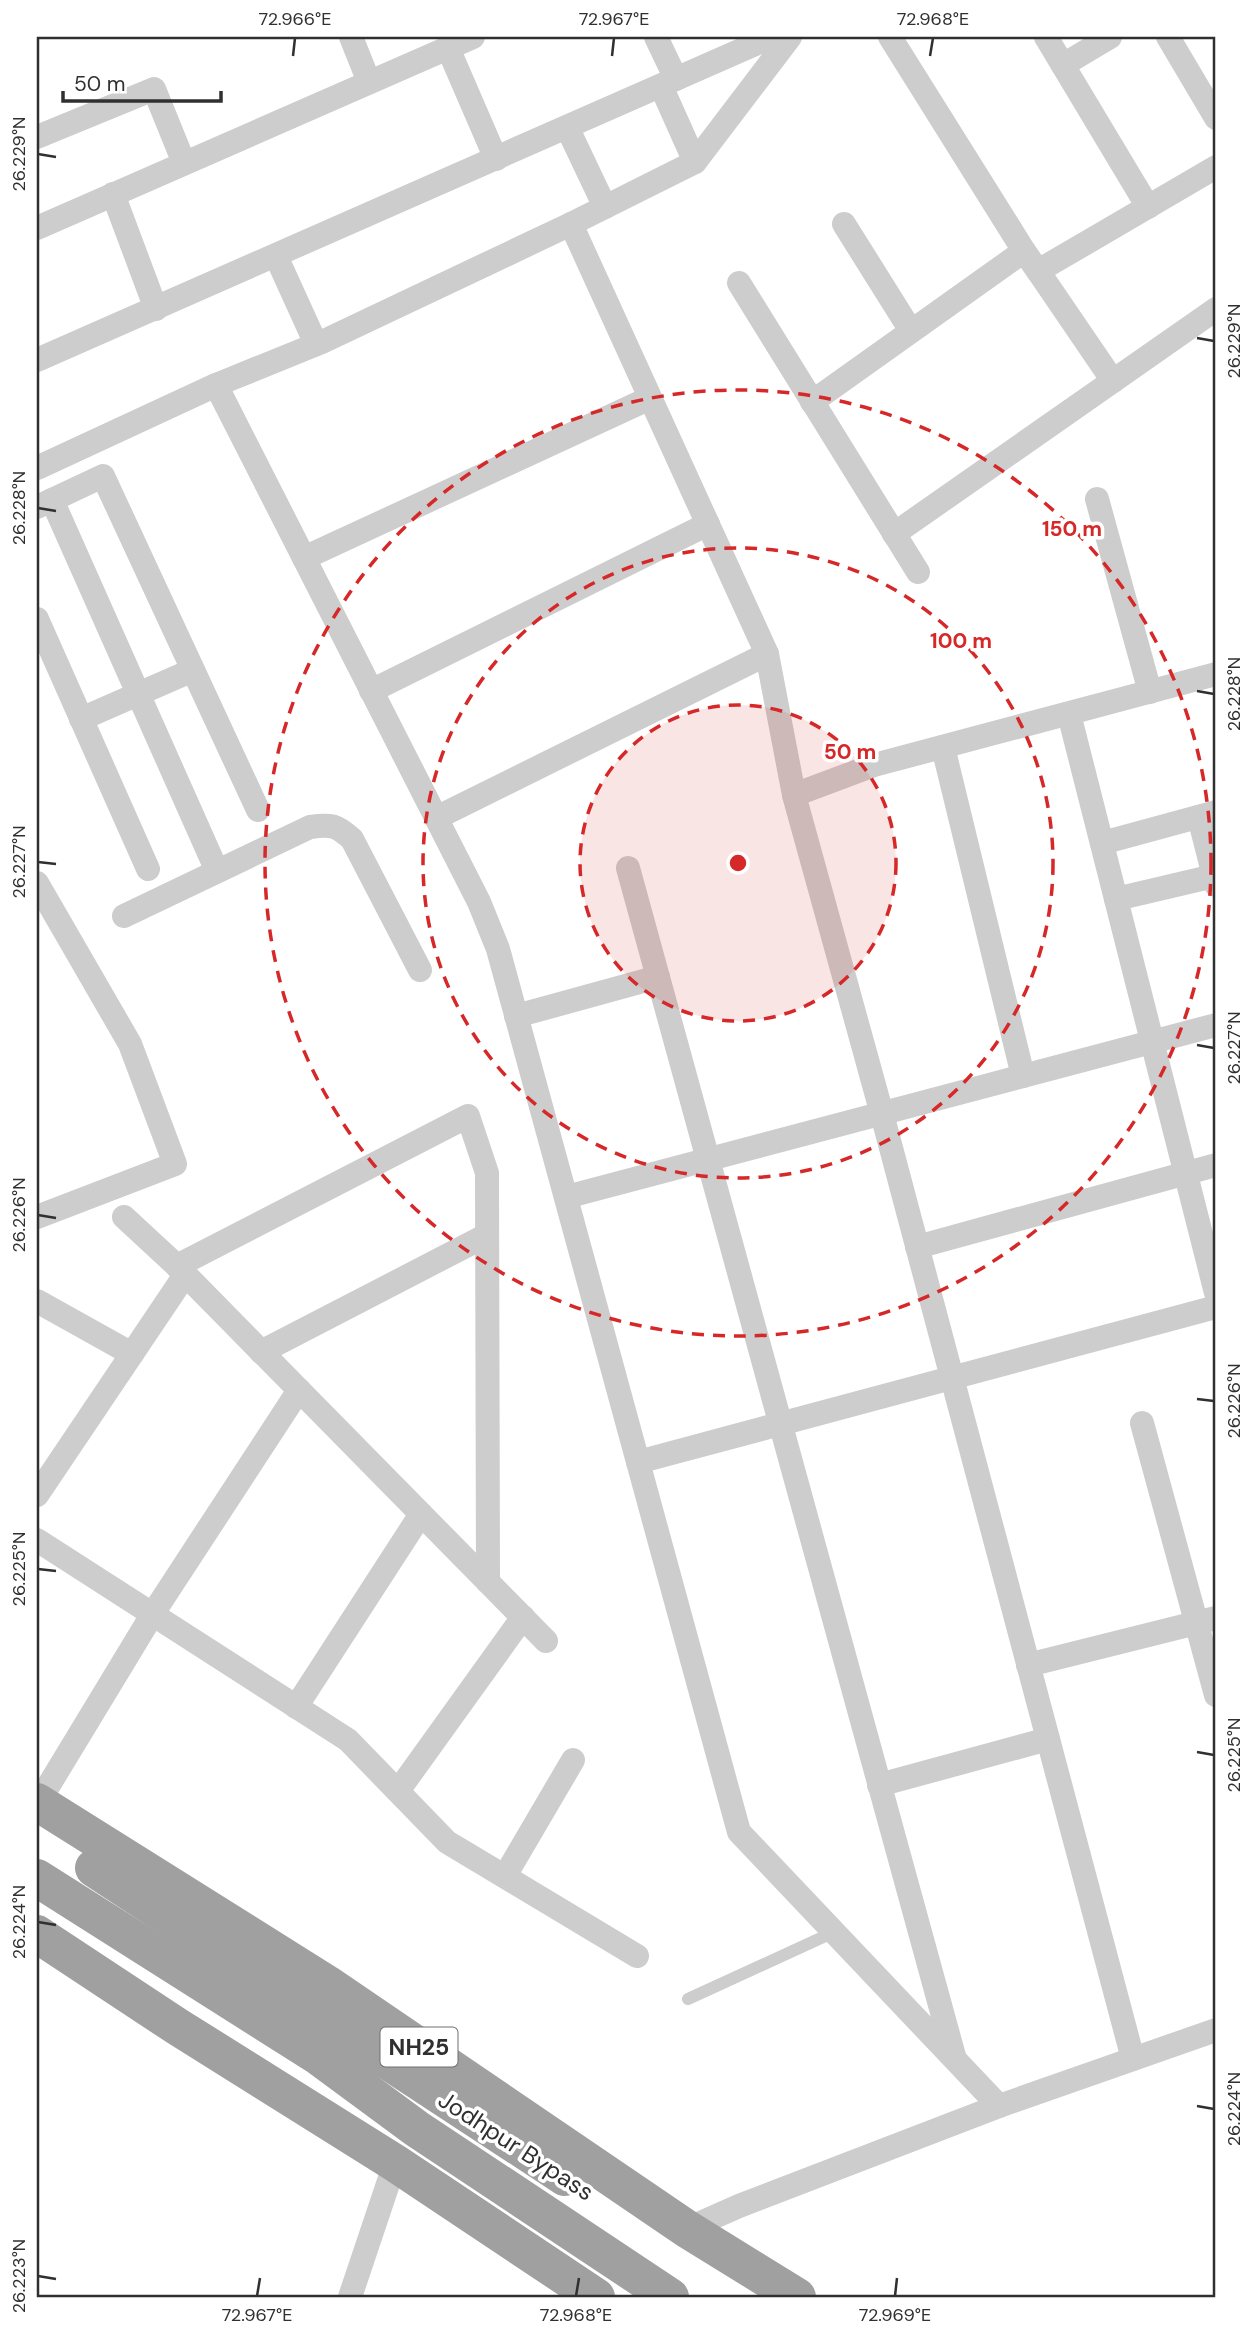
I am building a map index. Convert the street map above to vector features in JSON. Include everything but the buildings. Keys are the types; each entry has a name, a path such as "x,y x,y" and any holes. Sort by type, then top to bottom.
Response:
{"highway":[{"name":"NH25","path":"37,1802 327,1984 687,2229 797,2297"},
{"name":"Jodhpur Bypass","path":"37,1831 429,2090 751,2297"},
{"name":"Jodhpur Bypass","path":"37,1878 318,2056 417,2129 670,2297"},
{"path":"37,1934 178,2027 395,2163 596,2297"}],"street":[{"path":"352,37 369,82"},
{"path":"37,228 473,37"},
{"path":"656,37 668,83 695,162"},
{"path":"37,360 771,37"},
{"path":"37,468 216,385 316,344 571,225 695,162 790,37"},
{"path":"890,37 1031,261 1113,381"},
{"path":"1046,37 1148,207"},
{"path":"1063,65 1110,37"},
{"path":"1168,37 1216,118"},
{"path":"448,48 496,159"},
{"path":"37,136 154,89 184,163"},
{"path":"567,127 605,207"},
{"path":"812,402 911,331 1031,261 1148,207 1216,167"},
{"path":"113,194 156,309"},
{"path":"845,224 911,331"},
{"path":"571,225 767,654 794,795 882,1114 1133,2059"},
{"path":"276,256 316,344"},
{"path":"738,283 918,572"},
{"path":"894,534 1216,309"},
{"path":"216,385 479,902 493,937 739,1832 999,2106"},
{"path":"304,558 650,398"},
{"path":"218,871 138,694 44,504 103,476 258,810"},
{"path":"1097,499 1150,692"},
{"path":"371,691 708,524"},
{"path":"37,619 148,869"},
{"path":"436,818 767,654"},
{"path":"81,719 192,670"},
{"path":"794,795 874,765 1216,674"},
{"path":"1069,713 1216,1293"},
{"path":"943,747 1023,1076"},
{"path":"1102,843 1208,814 1215,881 1116,899"},
{"path":"124,916 310,828 326,825 338,827 352,839 420,970"},
{"path":"628,868 954,2059"},
{"path":"37,883 130,1044 175,1164 37,1217"},
{"path":"516,1016 658,977"},
{"path":"566,1198 1216,1026"},
{"path":"37,1495 132,1354 181,1270 468,1116 486,1173 488,1582"},
{"path":"917,1247 1216,1166"},
{"path":"124,1217 181,1270 546,1641"},
{"path":"261,1352 487,1235"},
{"path":"37,1301 132,1354"},
{"path":"638,1462 1216,1307"},
{"path":"37,1802 152,1615 299,1390"},
{"path":"1142,1423 1206,1620 1216,1695"},
{"path":"296,1707 421,1514"},
{"path":"37,1540 348,1741 447,1842 637,1956"},
{"path":"398,1791 523,1617"},
{"path":"1028,1665 1206,1620"},
{"path":"880,1785 1048,1739"},
{"path":"505,1876 573,1760"},
{"path":"687,2229 739,2206 999,2106 1216,2030"},
{"path":"350,2297 395,2163"}],"lane":[{"path":"688,1999 834,1932"}]}
